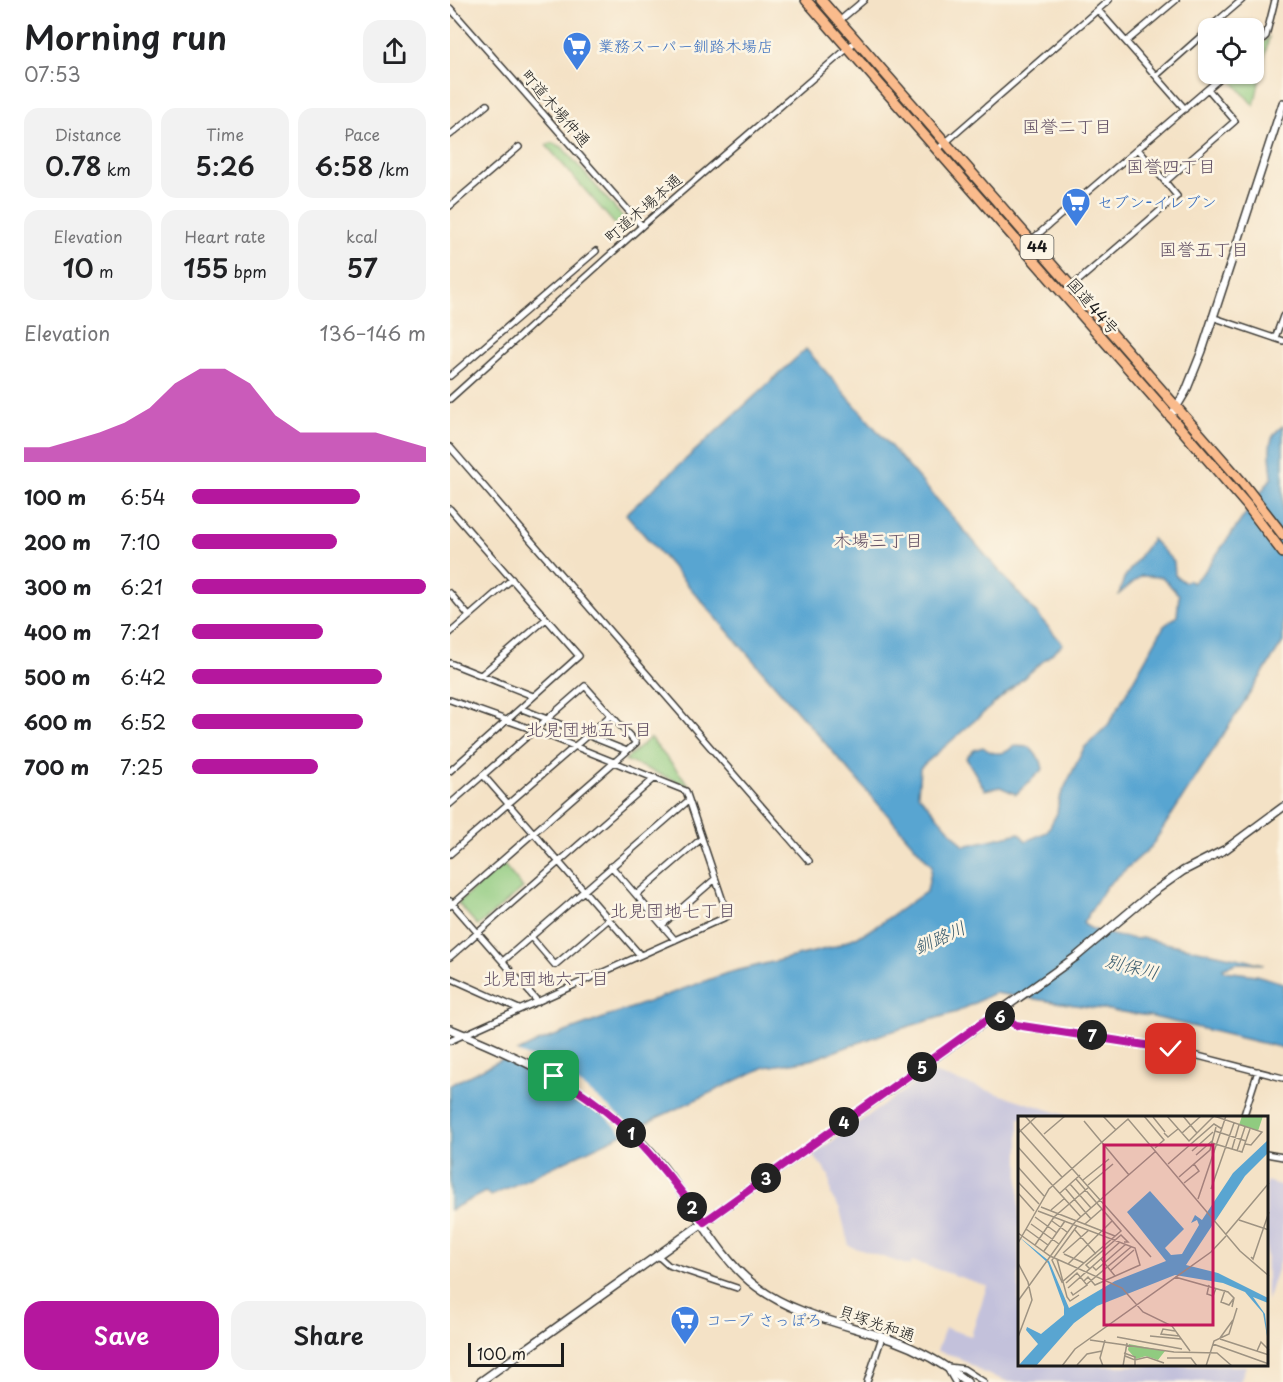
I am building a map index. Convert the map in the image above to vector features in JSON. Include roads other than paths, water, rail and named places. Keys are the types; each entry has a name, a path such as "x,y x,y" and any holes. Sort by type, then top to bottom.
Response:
{"highway":[{"name":"国道44号","path":"806,0 1246,504 1283,553"},
{"name":"国道44号","path":"821,0 1177,408 1283,535"}],"street":[{"path":"838,21 864,0"},
{"path":"938,149 1109,0"},
{"path":"1126,42 1176,0"},
{"path":"1222,18 1242,0"},
{"path":"1264,38 1275,0"},
{"name":"町道木場仲通","path":"450,8 642,226"},
{"path":"1098,10 1185,109"},
{"path":"1156,76 1198,39"},
{"name":"町道木場本通","path":"450,399 642,226 856,41"},
{"path":"1022,248 1213,84"},
{"path":"1166,181 1235,121 1208,88"},
{"path":"1170,416 1177,408 1202,351 1283,103"},
{"path":"450,135 487,105"},
{"path":"450,206 519,147"},
{"path":"1063,294 1177,196 1138,148"},
{"path":"450,376 596,250"},
{"path":"1275,338 1283,316"},
{"path":"1212,317 1283,341"},
{"path":"450,447 809,861"},
{"path":"450,509 579,656 450,771"},
{"path":"450,633 512,579"},
{"path":"450,593 470,616"},
{"path":"482,675 546,619"},
{"path":"450,663 533,696"},
{"path":"450,804 585,686 636,743 451,903 538,1002"},
{"path":"450,700 534,730 686,791 728,916 450,1041"},
{"path":"522,709 627,751"},
{"path":"450,854 611,714"},
{"path":"483,775 640,955"},
{"path":"450,957 655,778"},
{"path":"503,960 689,800"},
{"path":"480,1382 1008,1005 1115,927 1183,871 1226,849 1283,807"},
{"path":"636,895 701,839"},
{"path":"611,866 675,940"},
{"path":"662,925 715,879"},
{"path":"531,937 555,965 609,918"},
{"path":"450,978 520,1010"},
{"path":"996,1013 1016,1025 1171,1049 1283,1078"},
{"path":"450,1029 464,1035"},
{"name":"貝塚光和通","path":"464,1035 504,1052 586,1095 634,1135 659,1161 738,1269 760,1289 797,1309 931,1356 967,1382"},
{"path":"1244,1116 1258,1071"},
{"path":"1268,1154 1283,1156"},
{"path":"658,1256 668,1265 737,1288"},
{"path":"867,1382 882,1337"},
{"path":"946,1366 954,1382"},
{"path":"946,1366 964,1370 984,1382"}],"water":[{"path":"806,349 1063,644 920,768 918,794 964,846 1019,833 1026,841 1047,832 1057,813 1059,799 1084,748 1108,725 1164,626 1177,616 1179,595 1162,577 1141,576 1119,594 1124,578 1152,539 1174,562 1175,575 1184,582 1189,580 1192,583 1204,572 1272,477 1271,442 1273,436 1283,426 1283,642 1151,847 1106,887 1083,923 1111,935 1142,938 1264,964 1237,963 1223,968 1225,971 1256,975 1283,983 1283,1048 1149,1016 994,993 957,1012 883,1034 811,1060 765,1067 491,1196 485,1192 450,1210 450,1085 538,1042 727,973 834,947 869,931 927,891 932,866 626,514"},
{"path":"1013,746 1030,747 1041,761 1043,769 1016,794 1000,787 985,790 966,758 974,750 983,747 990,752 1002,753"}],"place":[{"name":"業務スーパー釧路木場店","path":"577,72"},
{"name":"セブン-イレブン","path":"1076,228"},
{"name":"コープ さっぽろ","path":"685,1346"}],"district":[{"name":"国誉二丁目","path":"1067,127"},
{"name":"国誉四丁目","path":"1171,167"},
{"name":"国誉五丁目","path":"1204,250"},
{"name":"木場三丁目","path":"878,541"},
{"name":"北見団地五丁目","path":"589,730"},
{"name":"北見団地七丁目","path":"673,911"},
{"name":"北見団地六丁目","path":"546,979"}],"water label":[{"name":"釧路川","path":"940,938"},
{"name":"別保川","path":"1132,967"}]}
